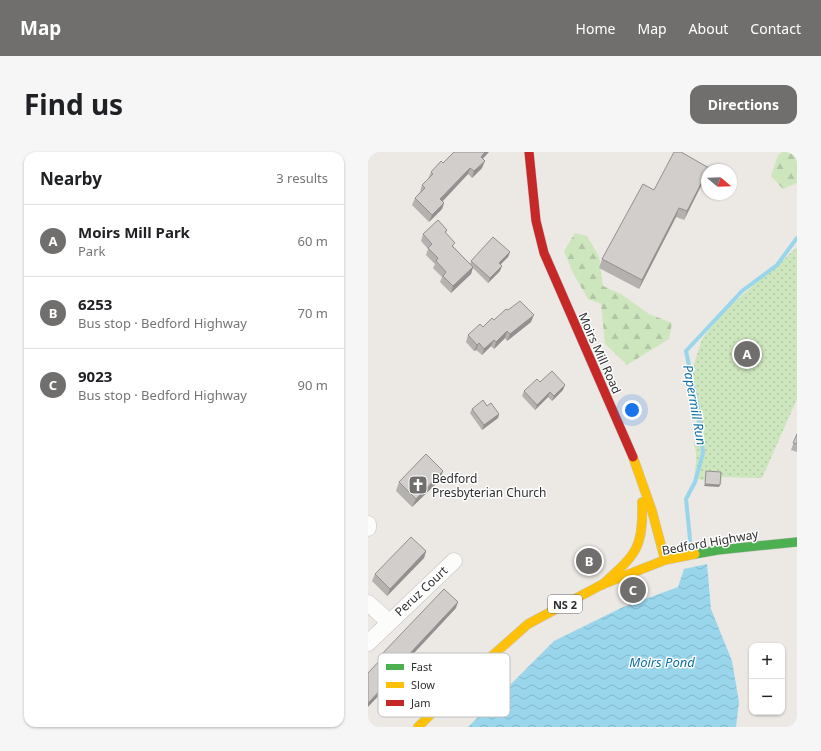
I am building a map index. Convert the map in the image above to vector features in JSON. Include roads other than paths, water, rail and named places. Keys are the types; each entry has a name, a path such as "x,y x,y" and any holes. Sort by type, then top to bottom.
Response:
{"street":[{"name":"Moirs Mill Road","path":"529,152 536,220 544,253 580,339 614,412 641,479 652,511 664,560"},
{"path":"602,585 633,556 640,538 643,517 641,479"},
{"name":"Bedford Highway","path":"495,653 528,624 602,585 664,560 718,550 797,542"},
{"name":"Peruz Court","path":"368,643 388,622 454,561"},
{"name":"Peruz Court","path":"368,603 388,622"},
{"name":"Bedford Highway","path":"418,727 428,717"}],"water":[{"name":"Moirs Pond","path":"707,564 711,609 732,661 739,702 736,727 468,727 478,717 510,717 510,685 554,641 621,608 678,587 684,569"}],"waterway":[{"name":"Papermill Run","path":"691,549 686,499 695,482 703,453 698,409 686,351 742,291 777,265 797,238"}],"place":[{"name":"Moirs Mill Park","path":"747,354"},
{"name":"Bedford Presbyterian Church","path":"418,485"},
{"name":"6253","path":"589,561"},
{"name":"9023","path":"633,590"}]}
